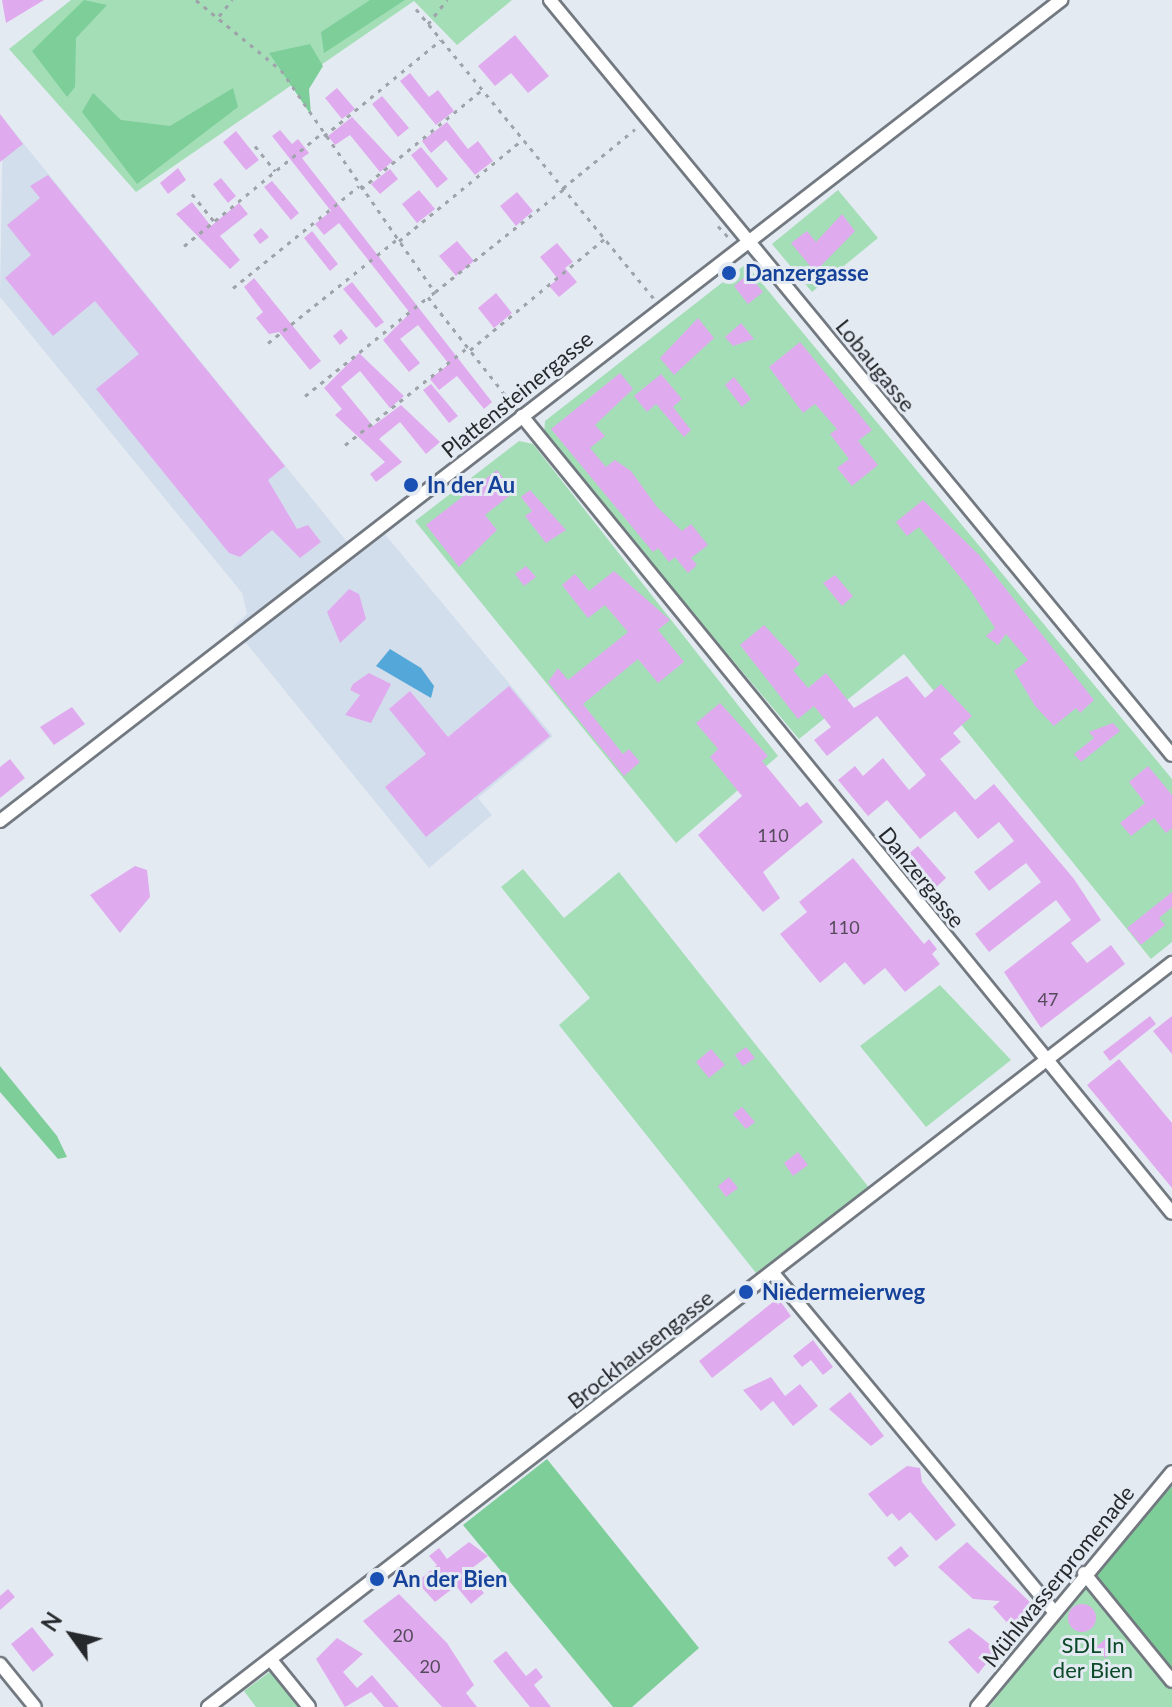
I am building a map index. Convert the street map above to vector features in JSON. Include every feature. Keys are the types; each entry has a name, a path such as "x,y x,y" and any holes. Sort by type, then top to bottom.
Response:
{"street":[{"name":"Lobaugasse","path":"550,0 1172,755"},
{"name":"Plattensteinergasse","path":"0,821 660,306 1061,0"},
{"name":"Danzergasse","path":"522,416 1172,1213"},
{"name":"Brockhausengasse","path":"208,1707 1172,963"},
{"path":"772,1272 1053,1611"},
{"name":"Mühlwasserpromenade","path":"977,1707 1084,1573 1172,1472"},
{"path":"1084,1573 1172,1681"},
{"path":"271,1660 309,1707"},
{"path":"0,1664 35,1707"}],"path":[{"path":"190,0 219,16 281,70 321,133 435,292"},
{"path":"219,16 232,0"},
{"path":"428,24 447,0"},
{"path":"416,9 660,306"},
{"path":"184,246 321,133 441,40"},
{"path":"233,288 482,90"},
{"path":"305,396 635,129"},
{"path":"268,343 523,139"},
{"path":"255,146 275,171"},
{"path":"192,194 214,221"},
{"path":"345,445 604,239"},
{"path":"428,297 522,416"}],"shaded area":[{"path":"3,118 348,543 374,521 553,736 478,798 492,815 429,868 233,627 247,614 242,593 0,297"}],"green space":[{"path":"71,0 512,0 457,45 414,1 136,192 9,49"},
{"path":"84,0 107,5 76,38 75,87 67,97 32,51"},
{"path":"370,0 405,0 324,53 321,32"},
{"path":"310,44 323,66 309,89 311,115 269,53"},
{"path":"233,88 238,107 137,184 82,112 93,93 121,120 170,126"},
{"path":"838,190 878,238 812,292 772,244"},
{"path":"746,264 1172,779 1172,942 1151,959 904,654 799,739 544,436 545,421"},
{"path":"519,441 533,444 778,756 676,843 415,521"},
{"path":"523,869 564,918 619,872 870,1189 756,1273 559,1025 590,998 501,887"},
{"path":"940,985 1011,1060 926,1127 860,1046"},
{"path":"0,1066 57,1136 67,1157 58,1159 0,1092"},
{"path":"547,1459 699,1648 632,1707 613,1707 463,1525"},
{"path":"1172,1486 1172,1674 1092,1576"},
{"name":"SDL In der Bien","path":"1092,1576 1172,1674 1172,1707 989,1707"},
{"path":"272,1671 301,1707 256,1707 244,1691"}],"water":[{"path":"390,649 421,668 434,686 431,698 376,666"}],"building":[{"path":"2,0 44,0 6,23"},
{"path":"515,35 549,76 528,93 511,73 495,86 478,66"},
{"path":"410,73 429,97 438,90 454,111 436,125 400,81"},
{"path":"337,88 355,109 342,119 325,98"},
{"path":"382,96 409,128 398,137 372,104"},
{"path":"0,114 23,144 0,162"},
{"path":"352,117 393,161 380,172 350,135 335,145 328,136"},
{"path":"447,122 468,149 478,141 493,161 475,175 446,140 431,153 422,141"},
{"path":"280,130 292,144 298,139 309,153 302,158 492,402 484,409 457,376 439,390 430,379 449,364 418,325 400,339 420,363 409,372 383,340 410,313 339,223 324,235 315,224 331,211 272,136"},
{"path":"236,131 259,160 246,170 223,142"},
{"path":"421,147 448,179 437,188 411,155"},
{"path":"178,168 186,180 168,194 160,183"},
{"path":"390,169 398,179 380,194 371,184"},
{"path":"48,175 285,466 268,480 297,529 308,525 321,542 300,558 272,530 240,557 229,553 96,389 139,354 95,301 53,336 5,278 31,255 7,225 40,198 30,186"},
{"path":"221,178 236,196 228,203 213,184"},
{"path":"272,181 299,213 291,220 264,187"},
{"path":"419,190 435,209 417,223 402,204"},
{"path":"517,192 533,211 516,226 500,206"},
{"path":"192,202 211,226 239,203 248,214 220,236 240,260 230,269 176,214"},
{"path":"842,214 855,231 815,272 791,243 807,231 816,242"},
{"path":"261,228 269,237 260,244 253,235"},
{"path":"312,231 338,264 330,271 304,238"},
{"path":"457,241 474,261 456,276 439,256"},
{"path":"557,243 573,262 565,268 577,282 559,297 549,286 558,279 540,257"},
{"path":"748,274 763,292 748,304 734,286"},
{"path":"254,278 321,361 310,370 279,332 269,334 256,318 263,312 244,287"},
{"path":"352,282 384,322 376,328 343,289"},
{"path":"496,293 512,313 494,328 478,308"},
{"path":"698,318 714,338 674,375 660,358"},
{"path":"741,323 754,339 733,346 725,337"},
{"path":"341,329 348,338 340,345 333,336"},
{"path":"800,342 872,430 858,441 878,465 852,486 837,468 849,459 830,434 837,429 815,404 803,413 769,367"},
{"path":"359,353 404,396 390,408 360,371 341,387 373,426 401,405 440,442 426,454 400,422 379,439 402,462 376,482 370,474 385,462 335,415 342,409 324,388"},
{"path":"620,373 633,389 595,425 605,436 590,448 606,467 615,460 631,471 657,507 682,531 691,524 708,545 691,558 697,565 688,573 675,557 669,562 658,548 653,552 551,429"},
{"path":"661,374 682,399 673,407 691,430 684,437 656,404 647,412 634,396"},
{"path":"734,377 751,399 742,407 725,385"},
{"path":"431,384 458,416 449,423 423,390"},
{"path":"497,470 514,492 485,515 497,530 459,567 426,525"},
{"path":"530,490 566,530 546,543 525,516 532,511 521,497"},
{"path":"923,500 979,555 1094,700 1080,713 1076,708 1054,726 1035,706 1014,671 1028,660 1006,634 998,645 986,636 995,628 969,588 919,527 907,536 896,522"},
{"path":"526,566 536,577 524,586 515,574"},
{"path":"614,571 670,620 658,630 684,662 658,683 638,659 583,704 623,754 629,749 640,762 624,776 548,682 558,668 568,680 628,632 605,605 588,618 562,585 575,574 589,591"},
{"path":"835,575 853,596 842,606 823,583"},
{"path":"349,589 359,594 366,619 340,643 327,612"},
{"path":"764,625 800,664 793,670 808,688 826,673 854,708 907,676 925,698 941,684 972,716 953,733 961,742 940,759 975,800 994,784 1074,879 1101,920 1071,943 1087,963 1111,945 1125,964 1041,1028 1004,972 1071,920 1056,900 989,952 975,934 1041,882 1026,863 989,891 974,872 1014,841 999,822 978,839 955,811 920,839 887,800 868,816 838,780 855,766 863,776 883,758 909,790 926,775 877,716 827,756 814,740 831,727 814,706 798,719 740,645"},
{"path":"369,673 391,684 371,723 345,715 360,695 350,690 353,684"},
{"path":"509,686 550,736 426,837 385,787 426,754 389,709 410,691 448,737"},
{"path":"720,703 768,756 762,761 800,807 807,802 823,822 763,872 780,898 763,912 698,835 742,796 710,757 718,749 696,723"},
{"path":"72,707 85,724 54,745 40,727"},
{"path":"1113,723 1120,731 1081,762 1074,754 1094,738 1089,732"},
{"path":"10,759 25,778 0,798 0,767"},
{"path":"1148,766 1172,795 1172,828 1166,833 1154,818 1131,836 1120,823 1145,803 1129,782"},
{"path":"918,846 946,878 931,892 902,859"},
{"path":"853,858 924,944 929,939 937,949 932,954 940,964 905,992 885,968 864,985 845,962 820,983 780,934 807,912 799,902"},
{"path":"135,866 147,870 150,897 120,933 90,895"},
{"path":"1172,892 1172,907 1159,918 1165,925 1141,945 1127,928"},
{"path":"1150,1016 1156,1024 1110,1061 1103,1052"},
{"path":"1172,1016 1172,1054 1153,1031"},
{"path":"746,1047 755,1058 743,1066 735,1055"},
{"path":"711,1049 725,1065 709,1078 696,1062"},
{"path":"1119,1059 1172,1123 1172,1188 1087,1085"},
{"path":"742,1107 755,1122 746,1129 733,1114"},
{"path":"798,1152 808,1165 793,1176 784,1163"},
{"path":"729,1177 738,1188 726,1197 718,1186"},
{"path":"778,1298 791,1316 712,1378 699,1361"},
{"path":"813,1340 833,1367 823,1375 811,1360 802,1367 793,1356"},
{"path":"771,1377 785,1396 800,1384 818,1406 793,1426 773,1401 761,1411 743,1390"},
{"path":"850,1392 884,1436 871,1446 829,1409"},
{"path":"907,1466 920,1468 922,1482 956,1525 936,1541 910,1512 899,1521 892,1513 887,1517 868,1494"},
{"path":"469,1542 488,1556 467,1572 484,1593 471,1604 456,1586 435,1602 417,1582 437,1565 429,1556 439,1548 447,1559"},
{"path":"967,1542 1035,1607 1016,1623 1010,1626 993,1607 1000,1601 973,1599 938,1567"},
{"path":"901,1546 909,1556 895,1567 887,1558"},
{"path":"8,1589 15,1597 0,1610 0,1596"},
{"path":"399,1594 447,1643 474,1685 466,1693 477,1707 442,1707 363,1621"},
{"path":"1082,1604 1092,1608 1096,1618 1092,1628 1082,1632 1072,1628 1068,1618 1072,1608"},
{"path":"32,1627 54,1655 33,1672 11,1644"},
{"path":"969,1628 997,1650 978,1674 948,1642"},
{"path":"1108,1637 1118,1648 1105,1658 1096,1647"},
{"path":"337,1638 363,1654 343,1672 357,1688 372,1675 399,1707 384,1707 371,1692 345,1707 316,1659"},
{"path":"506,1651 526,1676 536,1668 543,1677 534,1685 551,1707 530,1707 505,1676 493,1661"}],"place":[{"name":"Danzergasse","path":"729,273"},
{"name":"In der Au","path":"411,485"},
{"name":"Niedermeierweg","path":"746,1292"},
{"name":"An der Bien","path":"377,1579"}]}
